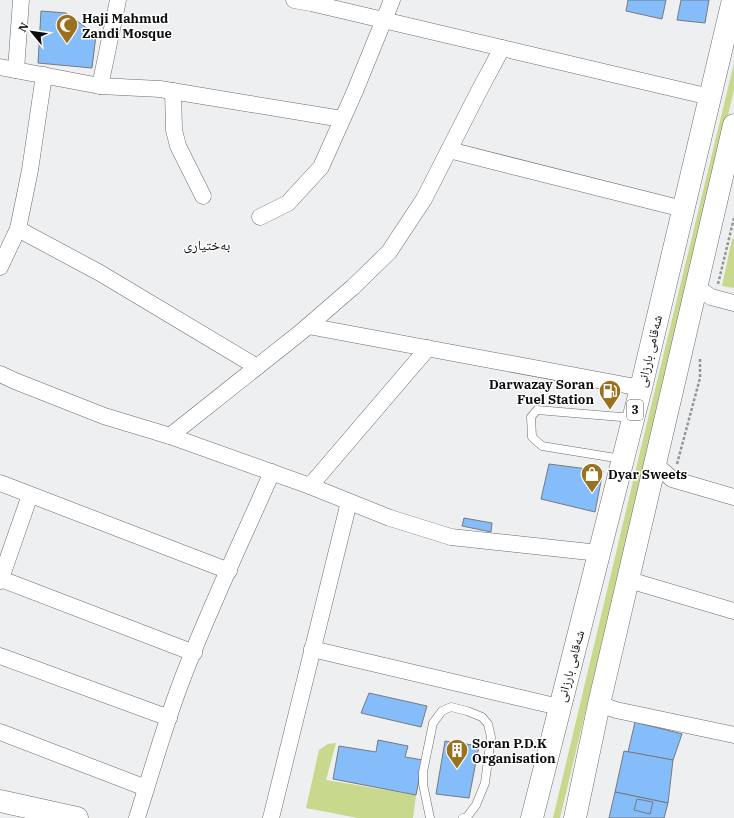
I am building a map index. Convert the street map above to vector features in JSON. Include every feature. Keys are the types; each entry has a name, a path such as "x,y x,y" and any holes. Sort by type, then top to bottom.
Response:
{"main road":[{"name":"شەقامی بارزانی","path":"532,818 641,388 733,0"},
{"path":"575,818 599,704 656,466 696,287 731,148 734,125"},
{"path":"0,801 77,818"}],"street":[{"path":"16,70 21,0"},
{"path":"100,86 118,0"},
{"path":"294,0 312,1 384,20 710,97"},
{"path":"260,217 288,203 321,167 392,0"},
{"path":"170,436 308,326 353,287 389,252 424,199 502,48"},
{"path":"0,67 100,86 160,89 342,119"},
{"path":"0,267 18,229 30,170 44,75"},
{"path":"173,91 174,130 178,146 203,196"},
{"path":"449,150 683,209"},
{"path":"18,229 100,273 257,367"},
{"path":"696,287 711,297 734,302"},
{"path":"308,326 641,388"},
{"path":"310,486 428,348"},
{"path":"0,374 104,416 170,436 310,486 390,518 451,537 599,553"},
{"path":"656,466 672,479 734,497"},
{"path":"137,818 180,685 272,472"},
{"path":"0,483 229,570"},
{"path":"30,495 0,580 194,653"},
{"path":"271,818 349,502"},
{"path":"629,580 734,611"},
{"path":"312,649 559,707"},
{"path":"0,656 169,718"},
{"path":"599,704 616,710 734,734"},
{"path":"0,732 146,788"}],"lane":[{"path":"623,459 542,446 532,437 531,417 537,410 633,418"},
{"path":"430,818 423,784 425,765 433,723 442,711 451,707 482,717 488,724 491,737 485,783 476,804 467,817 463,818"}],"green space":[{"path":"734,63 734,90 560,818 553,818 639,456"},
{"path":"732,239 734,239 734,288 722,286"},
{"path":"336,743 326,780 416,795 413,818 358,818 306,808 319,750 328,744"}],"building":[{"path":"628,0 666,0 662,19 626,11"},
{"path":"681,0 709,0 705,23 677,20"},
{"path":"41,11 66,13 96,35 92,68 38,63"},
{"path":"549,464 603,471 595,512 541,499"},
{"path":"464,518 492,523 491,532 462,526"},
{"path":"369,693 427,706 421,727 361,713"},
{"path":"635,722 682,734 673,760 628,752"},
{"path":"378,740 408,746 405,757 423,760 416,795 333,779 339,746 376,752"},
{"name":"Soran P.D.K Organisation","path":"445,741 479,746 469,798 436,794"},
{"path":"624,751 673,760 668,803 615,792"},
{"path":"615,792 668,803 664,818 609,818"},
{"path":"637,799 653,802 650,814 634,810"}],"place":[{"name":"Haji Mahmud Zandi Mosque","path":"67,44"},
{"name":"Darwazay Soran Fuel Station","path":"610,410"},
{"name":"Dyar Sweets","path":"592,494"},
{"name":"Soran P.D.K Organisation","path":"457,770"}],"district":[{"name":"بەختیاری","path":"207,245"}]}
